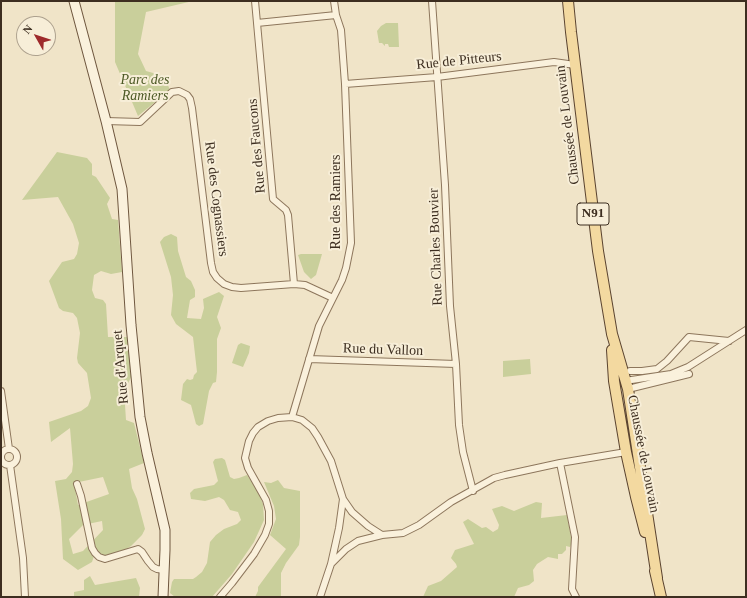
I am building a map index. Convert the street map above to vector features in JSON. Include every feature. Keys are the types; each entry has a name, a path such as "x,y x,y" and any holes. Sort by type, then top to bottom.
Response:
{"main road":[{"name":"Chaussée de Louvain","path":"563,1 571,32"},
{"name":"Chaussée de Louvain","path":"568,1 598,251 612,334 626,385 637,446 638,483 636,497 661,597"},
{"name":"Chaussée de Louvain","path":"612,334 614,381 626,452 638,483"},
{"path":"614,381 626,385"},
{"path":"626,452 637,446"}],"street":[{"name":"Rue d'Arquet","path":"74,1 106,121 122,189 131,325 140,417 165,530 163,597"},
{"name":"Rue des Faucons","path":"255,1 273,199 286,210 288,215 294,284"},
{"name":"Rue des Ramiers","path":"292,417 319,326 346,268 351,243 345,84 341,30 336,15 334,1"},
{"name":"Rue Charles Bouvier","path":"432,1 445,185 450,306 456,364 459,425 463,452 473,490"},
{"path":"257,23 336,15"},
{"name":"Rue de Pitteurs","path":"345,84 437,77 554,62 575,65"},
{"name":"Rue des Cognassiers","path":"106,121 140,122 172,92 179,91 187,94 192,108 213,272 217,278 224,284 241,288 294,284 305,285 332,298"},
{"path":"626,385 671,374 688,367 746,330"},
{"path":"630,371 657,369 667,361 690,337 729,341"},
{"name":"Rue du Vallon","path":"309,359 456,364"},
{"path":"626,385 690,374"},
{"path":"1,391 9,449"},
{"path":"220,597 254,554 265,535 269,524 269,511 266,500 248,468 245,458 249,441 258,427 268,421 278,418 292,417 302,420 312,428 331,461 343,499 352,512 368,526 382,535"},
{"path":"9,449 14,451 18,456 16,462 10,465 4,464 1,458 3,452 9,449"},
{"path":"331,564 346,549 358,541 382,535 403,533 419,526 452,502 494,478 560,463 626,452"},
{"path":"560,463 575,537 572,589 575,595 567,597"},
{"path":"10,465 23,558 25,597"},
{"path":"77,484 92,548 99,557 105,559 138,549 153,567 164,570"},
{"path":"320,597 331,564 339,528 343,499"}],"green space":[{"name":"Parc des Ramiers","path":"115,1 193,1 146,12 138,54 146,71 164,76 170,90 138,116 115,62"},
{"path":"386,23 398,23 399,47 389,47 388,44 385,44 385,46 382,43 379,43 377,31"},
{"path":"57,152 87,158 92,164 92,175 96,177 110,198 107,204 112,219 118,220 122,272 111,274 101,271 94,275 92,290 95,298 103,300 106,304 108,337 127,337 131,377 126,388 126,420 134,423 144,463 129,469 132,488 137,499 145,529 142,535 131,546 120,553 105,557 96,550 92,562 78,570 63,559 61,519 55,481 66,479 72,472 73,464 70,428 51,442 49,422 81,411 88,406 91,398 87,373 78,363 77,358 80,333 77,318 73,313 63,311 59,308 49,281 62,262 74,259 77,254 79,243 73,224 58,197 22,200","holes":["103,477 109,494 78,505 74,483","102,521 103,530 83,551 73,554 69,539 83,525"]},
{"path":"171,234 177,237 178,251 186,277 191,281 195,290 195,297 190,300 187,318 201,319 204,308 203,299 219,292 224,296 217,317 221,328 217,339 216,382 213,383 209,391 203,424 199,426 196,424 191,405 181,400 183,384 187,379 193,379 197,372 193,337 176,324 171,315 173,295 171,277 160,242 164,237"},
{"path":"322,254 316,275 311,279 304,272 298,255"},
{"path":"241,343 250,346 249,353 243,367 232,363 238,345"},
{"path":"530,359 531,374 503,377 503,361"},
{"path":"222,458 225,460 230,477 234,479 247,475 257,489 263,504 264,520 254,542 232,574 212,597 175,597 170,593 174,579 193,579 202,572 207,563 210,542 224,529 237,524 241,520 238,512 230,510 224,500 219,497 205,501 191,499 190,493 194,489 214,485 218,481 213,462 215,459"},
{"path":"278,480 284,488 300,491 299,545 286,563 281,573 281,597 255,597 258,587 286,549 270,535 276,519 274,506 264,482 271,483"},
{"path":"536,502 542,503 541,518 567,515 572,543 570,547 566,546 566,550 562,554 558,554 558,559 548,557 537,564 533,570 534,581 529,585 518,588 514,597 423,597 428,586 441,581 457,567 451,558 455,550 474,544 463,522 468,519 482,528 486,527 493,532 498,529 499,525 492,509 502,506 514,511"},
{"path":"90,576 95,585 136,578 140,588 139,597 74,597 74,592 84,590 84,580"}]}
